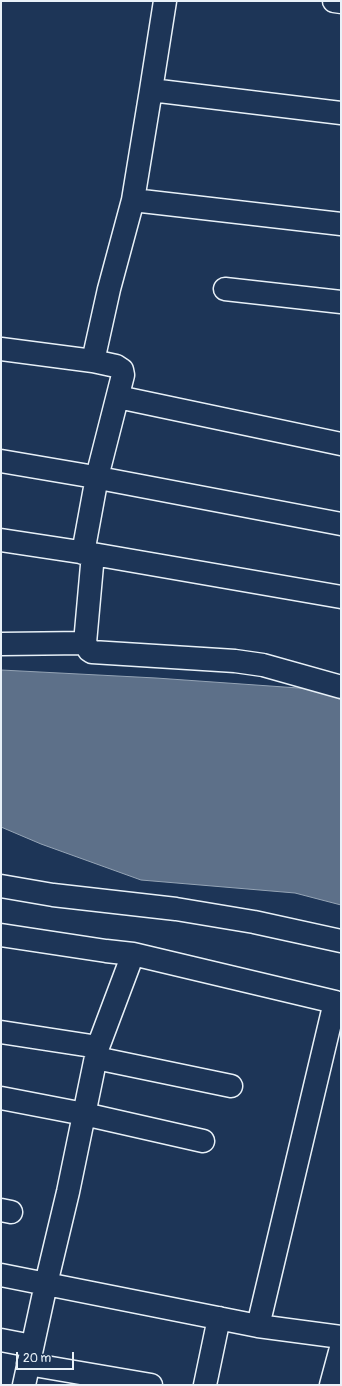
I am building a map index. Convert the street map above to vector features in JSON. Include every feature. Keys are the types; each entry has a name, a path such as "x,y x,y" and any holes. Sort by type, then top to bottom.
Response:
{"street":[{"path":"93,361 109,289 133,200 165,1"},
{"path":"334,1 341,2"},
{"path":"151,90 341,113"},
{"path":"133,200 341,224"},
{"path":"224,288 341,302"},
{"path":"1,348 93,361 116,366 122,370 123,375 118,397 97,478 88,553 85,643 89,650 92,652 263,665 341,687"},
{"path":"118,397 341,444"},
{"path":"1,461 341,524"},
{"path":"1,540 88,553 341,596"},
{"path":"1,644 85,643"},
{"path":"1,886 53,895 176,910 254,922 341,941"},
{"path":"1,935 133,954 338,1003 258,1326"},
{"path":"24,1385 68,1192 97,1053 133,954"},
{"path":"1,1032 97,1053 231,1086"},
{"path":"1,1098 84,1114 203,1141"},
{"path":"1,1275 258,1326 341,1337"},
{"path":"205,1385 219,1318"},
{"path":"1,1340 30,1355 151,1385"},
{"path":"331,1385 341,1348"}],"water":[{"path":"1,670 156,678 341,691 341,905 295,893 141,880 41,844 1,827"}]}
